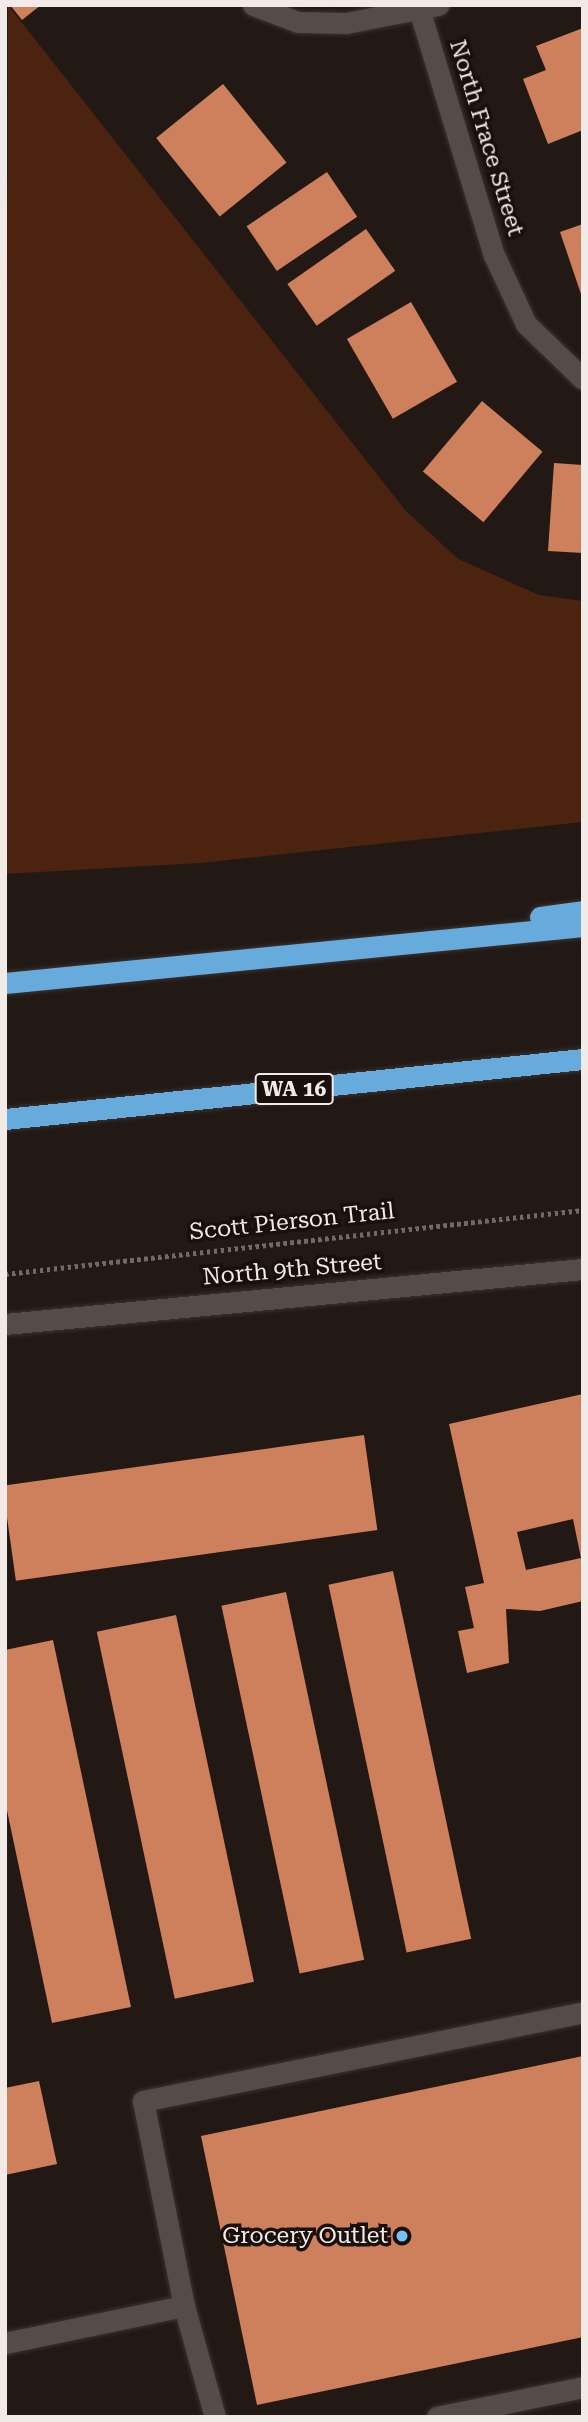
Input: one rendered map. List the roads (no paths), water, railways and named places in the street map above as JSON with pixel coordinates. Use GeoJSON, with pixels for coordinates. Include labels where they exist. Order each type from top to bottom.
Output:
{"type":"FeatureCollection","features":[{"type":"Feature","properties":{"kind":"highway"},"geometry":{"type":"LineString","coordinates":[[205,963],[583,911]]}},
{"type":"Feature","properties":{"kind":"highway"},"geometry":{"type":"LineString","coordinates":[[5,983],[583,926]]}},
{"type":"Feature","properties":{"kind":"highway","name":"WA 16"},"geometry":{"type":"LineString","coordinates":[[5,1119],[583,1059]]}},
{"type":"Feature","properties":{"kind":"street","name":"North Frace Street"},"geometry":{"type":"LineString","coordinates":[[253,5],[298,22],[385,20],[429,8],[494,256],[526,324],[583,379]]}},
{"type":"Feature","properties":{"kind":"street","name":"North 9th Street"},"geometry":{"type":"LineString","coordinates":[[5,1324],[583,1269]]}},
{"type":"Feature","properties":{"kind":"street"},"geometry":{"type":"LineString","coordinates":[[215,2417],[184,2306],[143,2101],[583,2012]]}},
{"type":"Feature","properties":{"kind":"street"},"geometry":{"type":"LineString","coordinates":[[5,2343],[184,2306]]}},
{"type":"Feature","properties":{"kind":"street"},"geometry":{"type":"LineString","coordinates":[[437,2417],[583,2388]]}},
{"type":"Feature","properties":{"kind":"place","name":"Grocery Outlet"},"geometry":{"type":"Point","coordinates":[402,2236]}}]}
